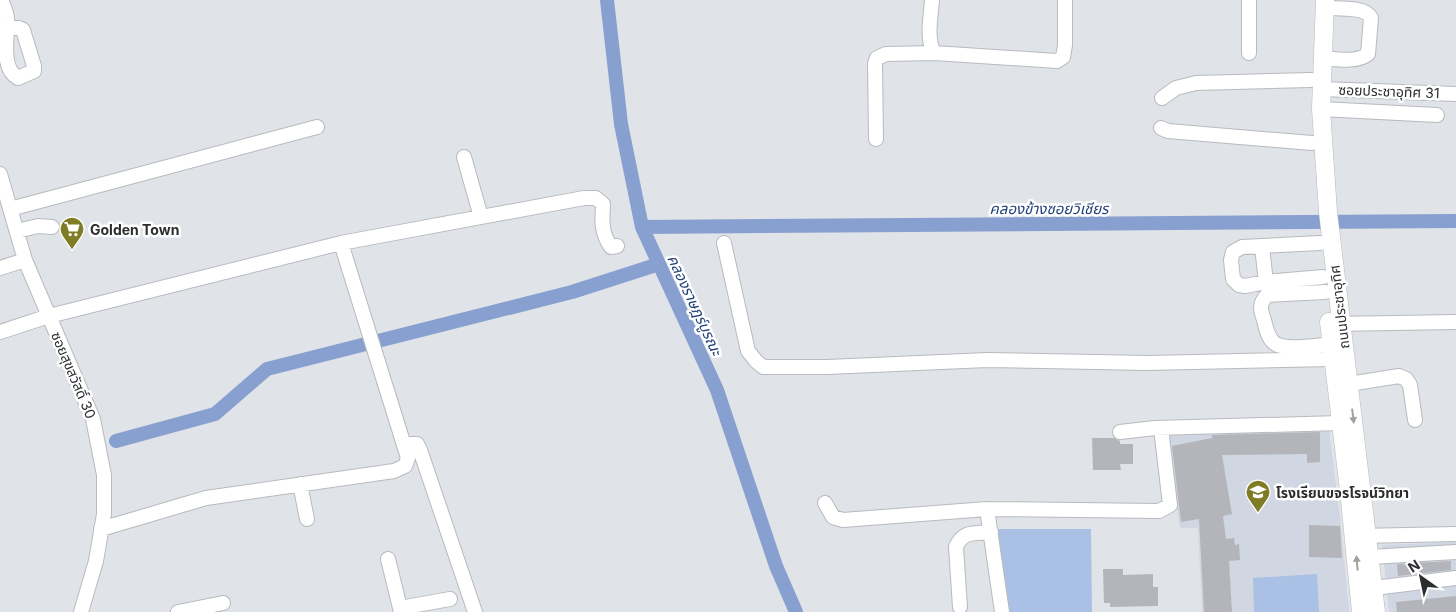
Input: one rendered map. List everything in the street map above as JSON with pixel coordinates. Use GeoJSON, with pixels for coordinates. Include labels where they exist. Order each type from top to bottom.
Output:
{"type":"FeatureCollection","features":[{"type":"Feature","properties":{"kind":"main road","name":"ถนนประชาอุทิศ"},"geometry":{"type":"LineString","coordinates":[[1321,3],[1322,58],[1316,84],[1322,109],[1324,284],[1349,384],[1361,536],[1361,612]]}},
{"type":"Feature","properties":{"kind":"main road","name":"ถนนประชาอุทิศ"},"geometry":{"type":"LineString","coordinates":[[1321,3],[1312,144],[1335,324],[1332,351],[1341,423],[1361,536],[1370,557],[1376,612]]}},
{"type":"Feature","properties":{"kind":"street"},"geometry":{"type":"LineString","coordinates":[[1,0],[7,13],[7,28]]}},
{"type":"Feature","properties":{"kind":"street"},"geometry":{"type":"LineString","coordinates":[[932,0],[930,46],[934,53]]}},
{"type":"Feature","properties":{"kind":"street"},"geometry":{"type":"LineString","coordinates":[[876,139],[876,58],[886,54],[934,53],[1058,61],[1063,57],[1065,45],[1065,0]]}},
{"type":"Feature","properties":{"kind":"street"},"geometry":{"type":"LineString","coordinates":[[1248,53],[1249,0]]}},
{"type":"Feature","properties":{"kind":"street"},"geometry":{"type":"LineString","coordinates":[[1321,3],[1362,11],[1370,15],[1371,18],[1368,54],[1356,59],[1322,58]]}},
{"type":"Feature","properties":{"kind":"street","name":"ซอยประชาอุทิศ 31"},"geometry":{"type":"LineString","coordinates":[[1162,98],[1176,88],[1196,83],[1316,84],[1456,94]]}},
{"type":"Feature","properties":{"kind":"street"},"geometry":{"type":"LineString","coordinates":[[1322,109],[1437,115]]}},
{"type":"Feature","properties":{"kind":"street"},"geometry":{"type":"LineString","coordinates":[[10,209],[317,127]]}},
{"type":"Feature","properties":{"kind":"street"},"geometry":{"type":"LineString","coordinates":[[1161,128],[1168,131],[1312,144]]}},
{"type":"Feature","properties":{"kind":"street"},"geometry":{"type":"LineString","coordinates":[[464,157],[480,217]]}},
{"type":"Feature","properties":{"kind":"street","name":"ซอยสุขสวัสดิ์ 30"},"geometry":{"type":"LineString","coordinates":[[0,174],[3,193],[10,209],[25,260],[93,419],[104,475],[104,514],[96,561],[81,612]]}},
{"type":"Feature","properties":{"kind":"street"},"geometry":{"type":"LineString","coordinates":[[0,332],[49,316],[341,243],[584,198],[596,198],[603,204],[602,227],[605,238],[611,247],[618,246]]}},
{"type":"Feature","properties":{"kind":"street"},"geometry":{"type":"LineString","coordinates":[[1323,225],[1262,247],[1242,247],[1233,252],[1231,260],[1233,279],[1239,285],[1245,286],[1266,282],[1324,284]]}},
{"type":"Feature","properties":{"kind":"street"},"geometry":{"type":"LineString","coordinates":[[17,231],[38,226],[52,227]]}},
{"type":"Feature","properties":{"kind":"street"},"geometry":{"type":"LineString","coordinates":[[101,529],[206,498],[394,471],[405,466],[408,458],[404,444],[341,243]]}},
{"type":"Feature","properties":{"kind":"street"},"geometry":{"type":"LineString","coordinates":[[724,243],[748,351],[763,367],[828,367],[987,360],[1148,363],[1332,351]]}},
{"type":"Feature","properties":{"kind":"street"},"geometry":{"type":"LineString","coordinates":[[1262,247],[1266,282]]}},
{"type":"Feature","properties":{"kind":"street"},"geometry":{"type":"LineString","coordinates":[[0,268],[25,260]]}},
{"type":"Feature","properties":{"kind":"street"},"geometry":{"type":"LineString","coordinates":[[1324,284],[1267,295],[1262,301],[1260,308],[1269,337],[1276,344],[1286,347],[1332,351]]}},
{"type":"Feature","properties":{"kind":"street"},"geometry":{"type":"LineString","coordinates":[[1335,324],[1456,322]]}},
{"type":"Feature","properties":{"kind":"street"},"geometry":{"type":"LineString","coordinates":[[1349,384],[1399,376],[1406,379],[1410,385],[1414,420]]}},
{"type":"Feature","properties":{"kind":"street"},"geometry":{"type":"LineString","coordinates":[[1120,432],[1161,428],[1341,423]]}},
{"type":"Feature","properties":{"kind":"street"},"geometry":{"type":"LineString","coordinates":[[826,502],[833,518],[843,520],[987,509],[1159,510],[1170,505],[1161,428]]}},
{"type":"Feature","properties":{"kind":"street"},"geometry":{"type":"LineString","coordinates":[[404,444],[417,444],[420,450],[475,612]]}},
{"type":"Feature","properties":{"kind":"street"},"geometry":{"type":"LineString","coordinates":[[300,484],[308,519]]}},
{"type":"Feature","properties":{"kind":"street"},"geometry":{"type":"LineString","coordinates":[[987,509],[1002,612]]}},
{"type":"Feature","properties":{"kind":"street"},"geometry":{"type":"LineString","coordinates":[[960,607],[956,547],[959,539],[964,534],[991,532]]}},
{"type":"Feature","properties":{"kind":"street"},"geometry":{"type":"LineString","coordinates":[[1361,536],[1456,534]]}},
{"type":"Feature","properties":{"kind":"street"},"geometry":{"type":"LineString","coordinates":[[1370,557],[1456,552]]}},
{"type":"Feature","properties":{"kind":"street"},"geometry":{"type":"LineString","coordinates":[[388,558],[401,610],[450,599]]}},
{"type":"Feature","properties":{"kind":"street"},"geometry":{"type":"LineString","coordinates":[[1374,588],[1456,578]]}},
{"type":"Feature","properties":{"kind":"street"},"geometry":{"type":"LineString","coordinates":[[178,612],[223,603]]}},
{"type":"Feature","properties":{"kind":"shaded area","name":"โรงเรียนขจรโรจน์วิทยา"},"geometry":{"type":"Polygon","coordinates":[[[1329,429],[1349,612],[1202,612],[1198,528],[1180,528],[1166,433],[1329,429]]]}},
{"type":"Feature","properties":{"kind":"shaded area"},"geometry":{"type":"Polygon","coordinates":[[[996,529],[1091,529],[1092,612],[1008,612],[996,529]]]}},
{"type":"Feature","properties":{"kind":"shaded area"},"geometry":{"type":"Polygon","coordinates":[[[1456,542],[1456,612],[1389,612],[1382,545],[1456,542]]]}},
{"type":"Feature","properties":{"kind":"shaded area"},"geometry":{"type":"Polygon","coordinates":[[[1317,574],[1319,612],[1254,612],[1253,578],[1317,574]]]}},
{"type":"Feature","properties":{"kind":"building"},"geometry":{"type":"Polygon","coordinates":[[[1320,432],[1320,462],[1307,463],[1307,454],[1222,455],[1232,514],[1223,516],[1226,539],[1234,538],[1235,545],[1239,544],[1240,560],[1229,561],[1232,612],[1204,612],[1199,519],[1181,522],[1172,446],[1212,438],[1212,435],[1320,432]]]}},
{"type":"Feature","properties":{"kind":"building"},"geometry":{"type":"Polygon","coordinates":[[[1092,438],[1114,438],[1120,441],[1120,444],[1133,444],[1133,464],[1120,464],[1121,470],[1093,470],[1092,438]]]}},
{"type":"Feature","properties":{"kind":"building"},"geometry":{"type":"Polygon","coordinates":[[[1309,525],[1340,526],[1342,558],[1309,557],[1309,525]]]}},
{"type":"Feature","properties":{"kind":"building"},"geometry":{"type":"Polygon","coordinates":[[[1451,561],[1451,570],[1398,576],[1397,564],[1451,561]]]}},
{"type":"Feature","properties":{"kind":"building"},"geometry":{"type":"Polygon","coordinates":[[[1103,569],[1123,569],[1123,575],[1153,574],[1153,587],[1158,587],[1158,606],[1110,607],[1110,603],[1104,603],[1103,569]]]}},
{"type":"Feature","properties":{"kind":"building"},"geometry":{"type":"Polygon","coordinates":[[[1456,596],[1456,612],[1397,612],[1396,602],[1456,596]]]}},
{"type":"Feature","properties":{"kind":"waterway","name":"คลองราษฎร์บูรณะ"},"geometry":{"type":"LineString","coordinates":[[607,0],[621,124],[642,227],[717,390],[776,566],[796,612]]}},
{"type":"Feature","properties":{"kind":"waterway","name":"คลองข้างซอยวิเชียร"},"geometry":{"type":"LineString","coordinates":[[642,227],[1456,221]]}},
{"type":"Feature","properties":{"kind":"waterway"},"geometry":{"type":"LineString","coordinates":[[116,441],[215,414],[267,369],[572,292],[659,264]]}},
{"type":"Feature","properties":{"kind":"place","name":"Golden Town"},"geometry":{"type":"Point","coordinates":[72,250]}},
{"type":"Feature","properties":{"kind":"place","name":"โรงเรียนขจรโรจน์วิทยา"},"geometry":{"type":"Point","coordinates":[1258,513]}}]}
